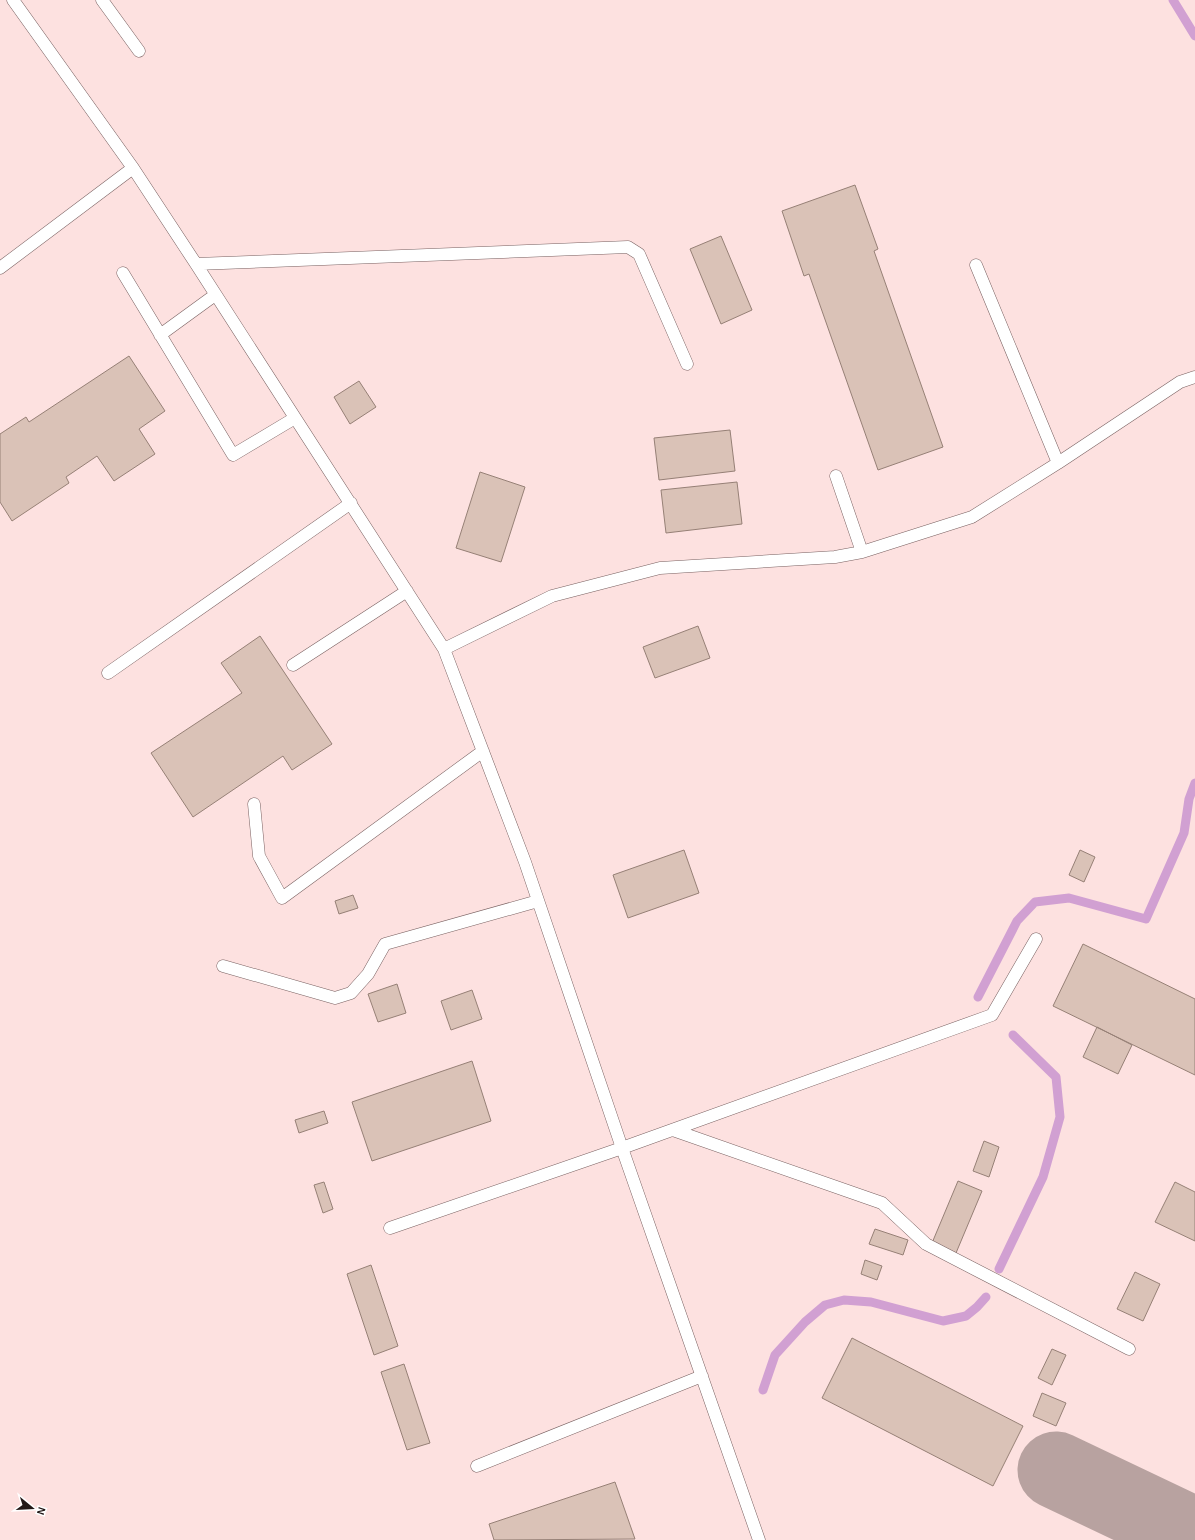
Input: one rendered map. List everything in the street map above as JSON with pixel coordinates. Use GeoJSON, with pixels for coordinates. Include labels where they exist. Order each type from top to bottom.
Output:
{"type":"FeatureCollection","features":[{"type":"Feature","properties":{"kind":"lane"},"geometry":{"type":"LineString","coordinates":[[13,0],[133,168],[444,649],[538,901],[622,1148],[759,1540]]}},
{"type":"Feature","properties":{"kind":"lane"},"geometry":{"type":"LineString","coordinates":[[102,0],[139,51]]}},
{"type":"Feature","properties":{"kind":"lane"},"geometry":{"type":"LineString","coordinates":[[0,268],[133,168]]}},
{"type":"Feature","properties":{"kind":"lane"},"geometry":{"type":"LineString","coordinates":[[196,264],[628,247],[639,254],[687,364]]}},
{"type":"Feature","properties":{"kind":"lane"},"geometry":{"type":"LineString","coordinates":[[976,265],[1058,463]]}},
{"type":"Feature","properties":{"kind":"lane"},"geometry":{"type":"LineString","coordinates":[[123,273],[233,455],[295,418]]}},
{"type":"Feature","properties":{"kind":"lane"},"geometry":{"type":"LineString","coordinates":[[160,335],[215,294]]}},
{"type":"Feature","properties":{"kind":"lane"},"geometry":{"type":"LineString","coordinates":[[444,649],[552,596],[660,568],[835,557],[862,552],[972,517],[1058,463],[1180,382],[1195,377]]}},
{"type":"Feature","properties":{"kind":"lane"},"geometry":{"type":"LineString","coordinates":[[836,476],[862,552]]}},
{"type":"Feature","properties":{"kind":"lane"},"geometry":{"type":"LineString","coordinates":[[108,673],[351,503]]}},
{"type":"Feature","properties":{"kind":"lane"},"geometry":{"type":"LineString","coordinates":[[293,665],[407,591]]}},
{"type":"Feature","properties":{"kind":"lane"},"geometry":{"type":"LineString","coordinates":[[254,804],[259,856],[282,898],[483,751]]}},
{"type":"Feature","properties":{"kind":"lane"},"geometry":{"type":"LineString","coordinates":[[223,966],[335,998],[351,993],[368,974],[385,944],[538,901]]}},
{"type":"Feature","properties":{"kind":"lane"},"geometry":{"type":"LineString","coordinates":[[390,1228],[673,1130],[992,1015],[1036,939]]}},
{"type":"Feature","properties":{"kind":"lane"},"geometry":{"type":"LineString","coordinates":[[673,1130],[882,1203],[926,1244],[1129,1349]]}},
{"type":"Feature","properties":{"kind":"lane"},"geometry":{"type":"LineString","coordinates":[[477,1466],[702,1376]]}},
{"type":"Feature","properties":{"kind":"building"},"geometry":{"type":"Polygon","coordinates":[[[855,185],[878,249],[874,251],[943,447],[878,470],[809,274],[804,276],[782,211],[855,185]]]}},
{"type":"Feature","properties":{"kind":"building"},"geometry":{"type":"Polygon","coordinates":[[[721,236],[752,310],[721,324],[690,249],[721,236]]]}},
{"type":"Feature","properties":{"kind":"building"},"geometry":{"type":"Polygon","coordinates":[[[129,356],[165,411],[139,429],[155,454],[114,481],[97,456],[66,477],[69,483],[12,521],[0,502],[0,434],[26,417],[29,422],[129,356]]]}},
{"type":"Feature","properties":{"kind":"building"},"geometry":{"type":"Polygon","coordinates":[[[359,381],[376,407],[350,424],[334,397],[359,381]]]}},
{"type":"Feature","properties":{"kind":"building"},"geometry":{"type":"Polygon","coordinates":[[[730,430],[735,471],[659,480],[654,438],[730,430]]]}},
{"type":"Feature","properties":{"kind":"building"},"geometry":{"type":"Polygon","coordinates":[[[480,472],[525,487],[501,562],[456,548],[480,472]]]}},
{"type":"Feature","properties":{"kind":"building"},"geometry":{"type":"Polygon","coordinates":[[[737,482],[742,524],[666,533],[661,490],[737,482]]]}},
{"type":"Feature","properties":{"kind":"building"},"geometry":{"type":"Polygon","coordinates":[[[698,626],[710,658],[655,678],[643,647],[698,626]]]}},
{"type":"Feature","properties":{"kind":"building"},"geometry":{"type":"Polygon","coordinates":[[[260,636],[332,744],[292,770],[283,756],[193,817],[151,753],[242,693],[221,663],[260,636]]]}},
{"type":"Feature","properties":{"kind":"building"},"geometry":{"type":"Polygon","coordinates":[[[684,850],[699,893],[628,918],[613,875],[684,850]]]}},
{"type":"Feature","properties":{"kind":"building"},"geometry":{"type":"Polygon","coordinates":[[[1080,850],[1095,857],[1084,882],[1069,875],[1080,850]]]}},
{"type":"Feature","properties":{"kind":"building"},"geometry":{"type":"Polygon","coordinates":[[[353,895],[358,908],[339,914],[335,901],[353,895]]]}},
{"type":"Feature","properties":{"kind":"building"},"geometry":{"type":"Polygon","coordinates":[[[1083,944],[1195,999],[1195,1075],[1053,1006],[1083,944]]]}},
{"type":"Feature","properties":{"kind":"building"},"geometry":{"type":"Polygon","coordinates":[[[397,984],[406,1013],[378,1022],[368,994],[397,984]]]}},
{"type":"Feature","properties":{"kind":"building"},"geometry":{"type":"Polygon","coordinates":[[[472,990],[482,1019],[451,1030],[441,1001],[472,990]]]}},
{"type":"Feature","properties":{"kind":"building"},"geometry":{"type":"Polygon","coordinates":[[[1097,1027],[1132,1045],[1118,1074],[1083,1057],[1097,1027]]]}},
{"type":"Feature","properties":{"kind":"building"},"geometry":{"type":"Polygon","coordinates":[[[472,1061],[491,1121],[372,1161],[352,1102],[472,1061]]]}},
{"type":"Feature","properties":{"kind":"building"},"geometry":{"type":"Polygon","coordinates":[[[324,1111],[328,1123],[299,1133],[295,1120],[324,1111]]]}},
{"type":"Feature","properties":{"kind":"building"},"geometry":{"type":"Polygon","coordinates":[[[984,1141],[999,1147],[989,1177],[973,1171],[984,1141]]]}},
{"type":"Feature","properties":{"kind":"building"},"geometry":{"type":"Polygon","coordinates":[[[958,1181],[982,1191],[956,1253],[932,1243],[958,1181]]]}},
{"type":"Feature","properties":{"kind":"building"},"geometry":{"type":"Polygon","coordinates":[[[324,1182],[333,1209],[323,1213],[314,1185],[324,1182]]]}},
{"type":"Feature","properties":{"kind":"building"},"geometry":{"type":"Polygon","coordinates":[[[1175,1182],[1195,1192],[1195,1241],[1155,1222],[1175,1182]]]}},
{"type":"Feature","properties":{"kind":"building"},"geometry":{"type":"Polygon","coordinates":[[[875,1229],[908,1240],[903,1255],[869,1244],[875,1229]]]}},
{"type":"Feature","properties":{"kind":"building"},"geometry":{"type":"Polygon","coordinates":[[[865,1260],[882,1266],[877,1280],[861,1274],[865,1260]]]}},
{"type":"Feature","properties":{"kind":"building"},"geometry":{"type":"Polygon","coordinates":[[[371,1265],[398,1346],[374,1355],[347,1274],[371,1265]]]}},
{"type":"Feature","properties":{"kind":"building"},"geometry":{"type":"Polygon","coordinates":[[[1135,1272],[1160,1284],[1143,1321],[1117,1309],[1135,1272]]]}},
{"type":"Feature","properties":{"kind":"building"},"geometry":{"type":"Polygon","coordinates":[[[852,1338],[1023,1426],[993,1486],[822,1398],[852,1338]]]}},
{"type":"Feature","properties":{"kind":"building"},"geometry":{"type":"Polygon","coordinates":[[[1052,1349],[1066,1355],[1052,1385],[1038,1378],[1052,1349]]]}},
{"type":"Feature","properties":{"kind":"building"},"geometry":{"type":"Polygon","coordinates":[[[404,1364],[430,1443],[407,1450],[381,1372],[404,1364]]]}},
{"type":"Feature","properties":{"kind":"building"},"geometry":{"type":"Polygon","coordinates":[[[1042,1393],[1066,1403],[1056,1426],[1033,1416],[1042,1393]]]}},
{"type":"Feature","properties":{"kind":"building"},"geometry":{"type":"Polygon","coordinates":[[[615,1482],[635,1539],[494,1540],[489,1524],[615,1482]]]}},
{"type":"Feature","properties":{"kind":"waterway"},"geometry":{"type":"LineString","coordinates":[[1173,0],[1195,36]]}},
{"type":"Feature","properties":{"kind":"waterway"},"geometry":{"type":"LineString","coordinates":[[978,997],[1017,921],[1035,902],[1069,898],[1146,919],[1184,833],[1189,799],[1195,783]]}},
{"type":"Feature","properties":{"kind":"waterway"},"geometry":{"type":"LineString","coordinates":[[999,1269],[1043,1177],[1060,1117],[1056,1077],[1013,1035]]}},
{"type":"Feature","properties":{"kind":"waterway"},"geometry":{"type":"LineString","coordinates":[[763,1390],[775,1355],[805,1322],[825,1305],[844,1300],[871,1302],[943,1321],[966,1316],[986,1297]]}},
{"type":"Feature","properties":{"kind":"taxiway"},"geometry":{"type":"LineString","coordinates":[[1056,1470],[1195,1536]]}}]}
